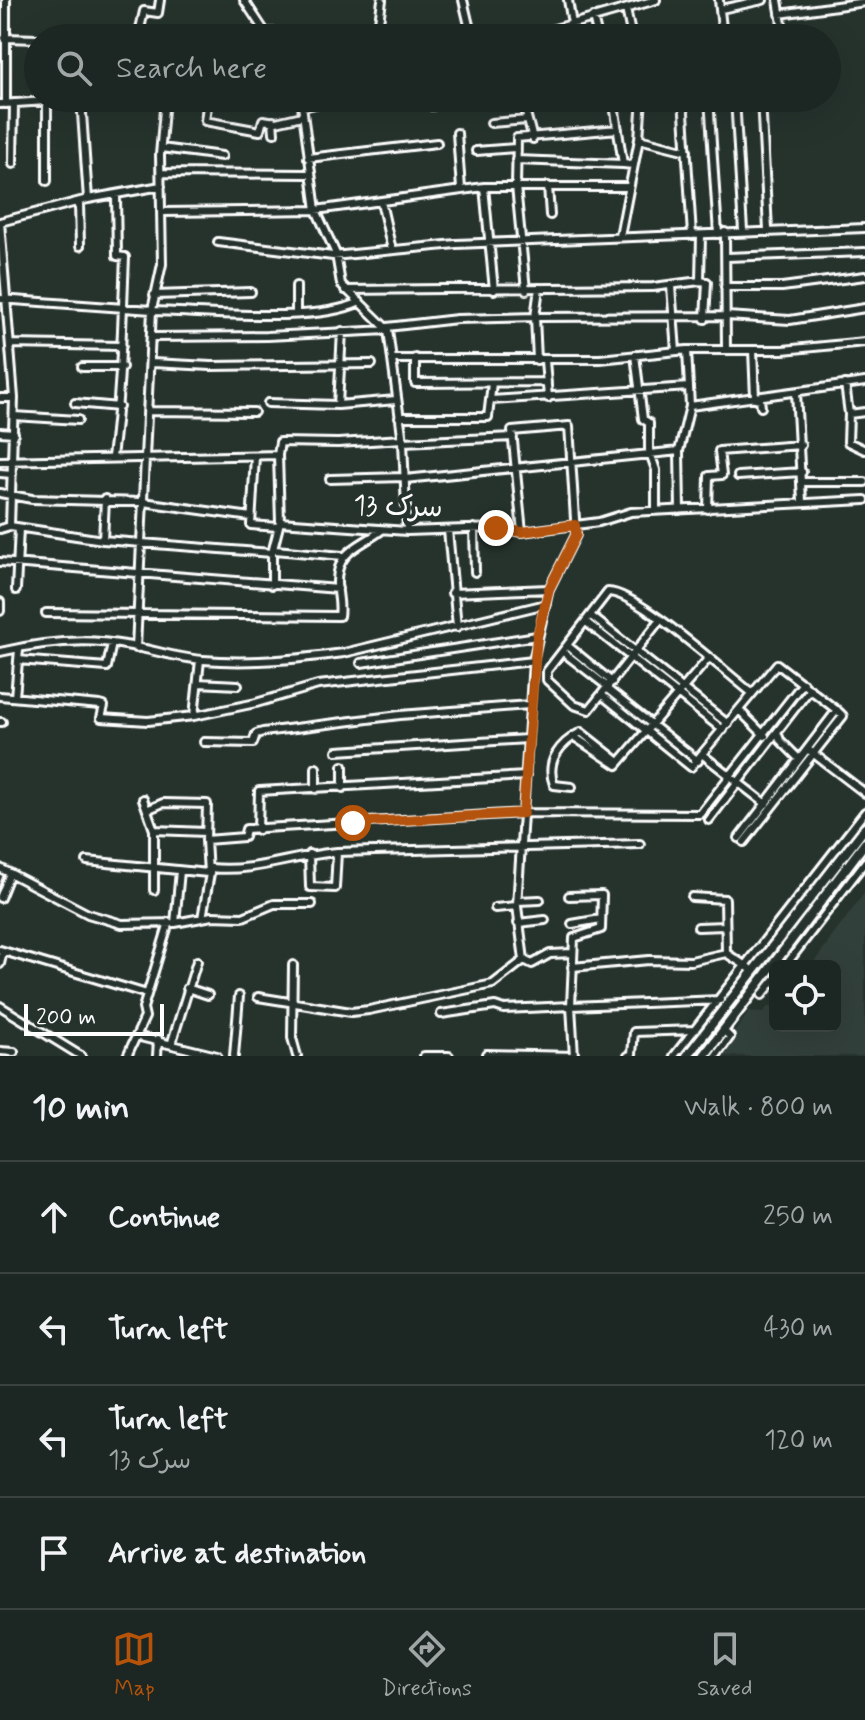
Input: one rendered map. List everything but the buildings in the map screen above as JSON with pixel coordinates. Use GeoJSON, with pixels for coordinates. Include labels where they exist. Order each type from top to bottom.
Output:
{"type":"FeatureCollection","features":[{"type":"Feature","properties":{"kind":"main road"},"geometry":{"type":"LineString","coordinates":[[687,1056],[756,971],[850,839],[865,828]]}},
{"type":"Feature","properties":{"kind":"main road"},"geometry":{"type":"LineString","coordinates":[[704,1056],[865,843]]}},
{"type":"Feature","properties":{"kind":"street"},"geometry":{"type":"LineString","coordinates":[[6,0],[2,50],[13,164]]}},
{"type":"Feature","properties":{"kind":"street"},"geometry":{"type":"LineString","coordinates":[[141,24],[144,11],[158,13],[160,0]]}},
{"type":"Feature","properties":{"kind":"street"},"geometry":{"type":"LineString","coordinates":[[244,0],[261,24]]}},
{"type":"Feature","properties":{"kind":"street"},"geometry":{"type":"LineString","coordinates":[[379,24],[382,0]]}},
{"type":"Feature","properties":{"kind":"street"},"geometry":{"type":"LineString","coordinates":[[463,0],[469,24]]}},
{"type":"Feature","properties":{"kind":"street"},"geometry":{"type":"LineString","coordinates":[[568,0],[572,24],[656,0]]}},
{"type":"Feature","properties":{"kind":"street"},"geometry":{"type":"LineString","coordinates":[[719,0],[722,24]]}},
{"type":"Feature","properties":{"kind":"street"},"geometry":{"type":"LineString","coordinates":[[721,9],[741,8],[763,0]]}},
{"type":"Feature","properties":{"kind":"street"},"geometry":{"type":"LineString","coordinates":[[778,0],[782,24]]}},
{"type":"Feature","properties":{"kind":"street"},"geometry":{"type":"LineString","coordinates":[[780,14],[865,2]]}},
{"type":"Feature","properties":{"kind":"street"},"geometry":{"type":"LineString","coordinates":[[626,9],[629,24]]}},
{"type":"Feature","properties":{"kind":"street"},"geometry":{"type":"LineString","coordinates":[[593,17],[595,24]]}},
{"type":"Feature","properties":{"kind":"street"},"geometry":{"type":"LineString","coordinates":[[5,38],[24,39]]}},
{"type":"Feature","properties":{"kind":"street"},"geometry":{"type":"LineString","coordinates":[[47,112],[47,181]]}},
{"type":"Feature","properties":{"kind":"street"},"geometry":{"type":"LineString","coordinates":[[82,112],[88,199]]}},
{"type":"Feature","properties":{"kind":"street"},"geometry":{"type":"LineString","coordinates":[[136,648],[139,615],[137,573],[147,456],[154,295],[162,264],[161,148],[164,112]]}},
{"type":"Feature","properties":{"kind":"street"},"geometry":{"type":"LineString","coordinates":[[206,112],[205,121],[260,131],[263,120],[302,116]]}},
{"type":"Feature","properties":{"kind":"street"},"geometry":{"type":"LineString","coordinates":[[302,112],[316,210],[336,254],[345,290],[387,328],[403,440],[407,531]]}},
{"type":"Feature","properties":{"kind":"street"},"geometry":{"type":"LineString","coordinates":[[526,112],[533,139]]}},
{"type":"Feature","properties":{"kind":"street"},"geometry":{"type":"LineString","coordinates":[[615,112],[623,164]]}},
{"type":"Feature","properties":{"kind":"street"},"geometry":{"type":"LineString","coordinates":[[620,236],[639,139],[641,112]]}},
{"type":"Feature","properties":{"kind":"street"},"geometry":{"type":"LineString","coordinates":[[684,112],[692,235]]}},
{"type":"Feature","properties":{"kind":"street"},"geometry":{"type":"LineString","coordinates":[[710,112],[727,257],[726,349]]}},
{"type":"Feature","properties":{"kind":"street"},"geometry":{"type":"LineString","coordinates":[[736,112],[743,231]]}},
{"type":"Feature","properties":{"kind":"street"},"geometry":{"type":"LineString","coordinates":[[762,112],[768,230]]}},
{"type":"Feature","properties":{"kind":"street"},"geometry":{"type":"LineString","coordinates":[[491,123],[527,120]]}},
{"type":"Feature","properties":{"kind":"street"},"geometry":{"type":"LineString","coordinates":[[273,121],[274,133]]}},
{"type":"Feature","properties":{"kind":"street"},"geometry":{"type":"LineString","coordinates":[[526,290],[516,186],[517,138],[533,139],[618,129]]}},
{"type":"Feature","properties":{"kind":"street"},"geometry":{"type":"LineString","coordinates":[[457,133],[461,189]]}},
{"type":"Feature","properties":{"kind":"street"},"geometry":{"type":"LineString","coordinates":[[639,139],[687,151]]}},
{"type":"Feature","properties":{"kind":"street"},"geometry":{"type":"LineString","coordinates":[[308,158],[437,143]]}},
{"type":"Feature","properties":{"kind":"street"},"geometry":{"type":"LineString","coordinates":[[161,148],[222,156]]}},
{"type":"Feature","properties":{"kind":"street"},"geometry":{"type":"LineString","coordinates":[[476,151],[515,148]]}},
{"type":"Feature","properties":{"kind":"street"},"geometry":{"type":"LineString","coordinates":[[516,160],[633,165]]}},
{"type":"Feature","properties":{"kind":"street"},"geometry":{"type":"LineString","coordinates":[[161,173],[309,174]]}},
{"type":"Feature","properties":{"kind":"street"},"geometry":{"type":"LineString","coordinates":[[10,526],[14,398],[3,299],[0,222],[88,199],[161,186]]}},
{"type":"Feature","properties":{"kind":"street"},"geometry":{"type":"LineString","coordinates":[[548,186],[550,215]]}},
{"type":"Feature","properties":{"kind":"street"},"geometry":{"type":"LineString","coordinates":[[484,187],[494,290]]}},
{"type":"Feature","properties":{"kind":"street"},"geometry":{"type":"LineString","coordinates":[[162,212],[316,210],[484,187],[628,187]]}},
{"type":"Feature","properties":{"kind":"street"},"geometry":{"type":"LineString","coordinates":[[112,457],[122,367],[121,307],[125,257],[117,256],[116,196]]}},
{"type":"Feature","properties":{"kind":"street"},"geometry":{"type":"LineString","coordinates":[[79,202],[80,246]]}},
{"type":"Feature","properties":{"kind":"street"},"geometry":{"type":"LineString","coordinates":[[381,202],[392,250]]}},
{"type":"Feature","properties":{"kind":"street"},"geometry":{"type":"LineString","coordinates":[[218,242],[336,254],[620,236],[865,228]]}},
{"type":"Feature","properties":{"kind":"street"},"geometry":{"type":"LineString","coordinates":[[700,281],[701,235]]}},
{"type":"Feature","properties":{"kind":"street"},"geometry":{"type":"LineString","coordinates":[[727,257],[865,252]]}},
{"type":"Feature","properties":{"kind":"street"},"geometry":{"type":"LineString","coordinates":[[725,287],[782,287],[865,276]]}},
{"type":"Feature","properties":{"kind":"street"},"geometry":{"type":"LineString","coordinates":[[345,290],[526,290],[671,286],[700,281],[707,282],[705,319]]}},
{"type":"Feature","properties":{"kind":"street"},"geometry":{"type":"LineString","coordinates":[[296,286],[296,312]]}},
{"type":"Feature","properties":{"kind":"street"},"geometry":{"type":"LineString","coordinates":[[671,286],[676,351]]}},
{"type":"Feature","properties":{"kind":"street"},"geometry":{"type":"LineString","coordinates":[[537,360],[535,317],[539,288]]}},
{"type":"Feature","properties":{"kind":"street"},"geometry":{"type":"LineString","coordinates":[[154,295],[251,292]]}},
{"type":"Feature","properties":{"kind":"street"},"geometry":{"type":"LineString","coordinates":[[3,299],[153,310],[296,312],[334,309],[360,302]]}},
{"type":"Feature","properties":{"kind":"street"},"geometry":{"type":"LineString","coordinates":[[152,337],[267,336],[387,328],[457,319],[705,319],[727,316],[790,320],[865,308]]}},
{"type":"Feature","properties":{"kind":"street"},"geometry":{"type":"LineString","coordinates":[[338,405],[342,331]]}},
{"type":"Feature","properties":{"kind":"street"},"geometry":{"type":"LineString","coordinates":[[0,341],[122,346]]}},
{"type":"Feature","properties":{"kind":"street"},"geometry":{"type":"LineString","coordinates":[[392,359],[545,360],[865,342]]}},
{"type":"Feature","properties":{"kind":"street"},"geometry":{"type":"LineString","coordinates":[[680,510],[679,451],[690,406],[687,350]]}},
{"type":"Feature","properties":{"kind":"street"},"geometry":{"type":"LineString","coordinates":[[753,350],[755,398]]}},
{"type":"Feature","properties":{"kind":"street"},"geometry":{"type":"LineString","coordinates":[[0,354],[11,353]]}},
{"type":"Feature","properties":{"kind":"street"},"geometry":{"type":"LineString","coordinates":[[635,355],[656,470],[656,511]]}},
{"type":"Feature","properties":{"kind":"street"},"geometry":{"type":"LineString","coordinates":[[415,358],[415,383],[547,382]]}},
{"type":"Feature","properties":{"kind":"street"},"geometry":{"type":"LineString","coordinates":[[545,360],[548,398]]}},
{"type":"Feature","properties":{"kind":"street"},"geometry":{"type":"LineString","coordinates":[[152,363],[211,366],[372,364]]}},
{"type":"Feature","properties":{"kind":"street"},"geometry":{"type":"LineString","coordinates":[[82,367],[122,367]]}},
{"type":"Feature","properties":{"kind":"street"},"geometry":{"type":"LineString","coordinates":[[690,406],[865,382]]}},
{"type":"Feature","properties":{"kind":"street"},"geometry":{"type":"LineString","coordinates":[[399,417],[488,417],[492,383]]}},
{"type":"Feature","properties":{"kind":"street"},"geometry":{"type":"LineString","coordinates":[[845,384],[849,414],[848,442],[865,450]]}},
{"type":"Feature","properties":{"kind":"street"},"geometry":{"type":"LineString","coordinates":[[491,400],[689,387]]}},
{"type":"Feature","properties":{"kind":"street"},"geometry":{"type":"LineString","coordinates":[[796,392],[802,501]]}},
{"type":"Feature","properties":{"kind":"street"},"geometry":{"type":"LineString","coordinates":[[0,398],[14,398]]}},
{"type":"Feature","properties":{"kind":"street"},"geometry":{"type":"LineString","coordinates":[[755,398],[760,399],[761,407]]}},
{"type":"Feature","properties":{"kind":"street"},"geometry":{"type":"LineString","coordinates":[[268,403],[338,405],[396,400]]}},
{"type":"Feature","properties":{"kind":"street"},"geometry":{"type":"LineString","coordinates":[[75,403],[119,407]]}},
{"type":"Feature","properties":{"kind":"street"},"geometry":{"type":"LineString","coordinates":[[149,411],[254,412]]}},
{"type":"Feature","properties":{"kind":"street"},"geometry":{"type":"LineString","coordinates":[[849,414],[865,412]]}},
{"type":"Feature","properties":{"kind":"street"},"geometry":{"type":"LineString","coordinates":[[14,416],[78,420]]}},
{"type":"Feature","properties":{"kind":"street"},"geometry":{"type":"LineString","coordinates":[[522,532],[512,431],[569,426],[575,525],[570,549],[549,589],[537,636],[529,705],[517,904],[524,960]]}},
{"type":"Feature","properties":{"kind":"street"},"geometry":{"type":"LineString","coordinates":[[0,432],[14,433]]}},
{"type":"Feature","properties":{"kind":"street"},"geometry":{"type":"LineString","coordinates":[[272,585],[279,524],[280,442],[513,437]]}},
{"type":"Feature","properties":{"kind":"street"},"geometry":{"type":"LineString","coordinates":[[708,509],[709,476],[722,475],[719,451],[801,445]]}},
{"type":"Feature","properties":{"kind":"street"},"geometry":{"type":"LineString","coordinates":[[330,479],[405,478],[652,455],[659,450],[679,451]]}},
{"type":"Feature","properties":{"kind":"street"},"geometry":{"type":"LineString","coordinates":[[0,461],[278,455]]}},
{"type":"Feature","properties":{"kind":"street"},"geometry":{"type":"LineString","coordinates":[[0,493],[32,499],[143,502],[251,517],[255,456]]}},
{"type":"Feature","properties":{"kind":"street"},"geometry":{"type":"LineString","coordinates":[[738,476],[802,472]]}},
{"type":"Feature","properties":{"kind":"street"},"geometry":{"type":"LineString","coordinates":[[0,473],[12,474]]}},
{"type":"Feature","properties":{"kind":"street"},"geometry":{"type":"LineString","coordinates":[[803,482],[865,482]]}},
{"type":"Feature","properties":{"kind":"street"},"geometry":{"type":"LineString","coordinates":[[103,540],[105,499]]}},
{"type":"Feature","properties":{"kind":"street","name":"سرک 13"},"geometry":{"type":"LineString","coordinates":[[251,517],[251,525],[407,531],[474,528],[522,532],[615,519],[631,512],[865,500]]}},
{"type":"Feature","properties":{"kind":"street"},"geometry":{"type":"LineString","coordinates":[[0,529],[10,526],[140,544],[343,556]]}},
{"type":"Feature","properties":{"kind":"street"},"geometry":{"type":"LineString","coordinates":[[16,590],[19,528]]}},
{"type":"Feature","properties":{"kind":"street"},"geometry":{"type":"LineString","coordinates":[[474,528],[475,572]]}},
{"type":"Feature","properties":{"kind":"street"},"geometry":{"type":"LineString","coordinates":[[46,613],[339,616],[338,589],[343,556],[358,543],[369,540],[382,530]]}},
{"type":"Feature","properties":{"kind":"street"},"geometry":{"type":"LineString","coordinates":[[448,530],[457,627]]}},
{"type":"Feature","properties":{"kind":"street"},"geometry":{"type":"LineString","coordinates":[[0,562],[338,589]]}},
{"type":"Feature","properties":{"kind":"street"},"geometry":{"type":"LineString","coordinates":[[452,593],[549,589]]}},
{"type":"Feature","properties":{"kind":"street"},"geometry":{"type":"LineString","coordinates":[[660,620],[587,711],[574,705],[551,685],[547,671],[608,592],[618,592],[660,620],[752,693]]}},
{"type":"Feature","properties":{"kind":"street"},"geometry":{"type":"LineString","coordinates":[[0,602],[0,611]]}},
{"type":"Feature","properties":{"kind":"street"},"geometry":{"type":"LineString","coordinates":[[0,652],[19,649],[23,645],[72,640],[112,643],[200,660],[244,662],[344,653],[546,604]]}},
{"type":"Feature","properties":{"kind":"street"},"geometry":{"type":"LineString","coordinates":[[588,619],[725,727]]}},
{"type":"Feature","properties":{"kind":"street"},"geometry":{"type":"LineString","coordinates":[[361,663],[537,636]]}},
{"type":"Feature","properties":{"kind":"street"},"geometry":{"type":"LineString","coordinates":[[18,660],[107,667],[112,643]]}},
{"type":"Feature","properties":{"kind":"street"},"geometry":{"type":"LineString","coordinates":[[15,697],[19,649]]}},
{"type":"Feature","properties":{"kind":"street"},"geometry":{"type":"LineString","coordinates":[[566,649],[648,732],[691,767],[777,664],[843,716],[810,751],[742,840]]}},
{"type":"Feature","properties":{"kind":"street"},"geometry":{"type":"LineString","coordinates":[[572,787],[554,785],[551,764],[552,758],[573,736],[613,765],[619,762],[708,659]]}},
{"type":"Feature","properties":{"kind":"street"},"geometry":{"type":"LineString","coordinates":[[194,716],[200,660]]}},
{"type":"Feature","properties":{"kind":"street"},"geometry":{"type":"LineString","coordinates":[[0,696],[100,705],[104,706],[101,718],[148,721],[194,716],[256,703],[318,685],[533,661]]}},
{"type":"Feature","properties":{"kind":"street"},"geometry":{"type":"LineString","coordinates":[[198,683],[238,685]]}},
{"type":"Feature","properties":{"kind":"street"},"geometry":{"type":"LineString","coordinates":[[154,830],[244,837],[246,829],[523,813],[700,814],[803,683]]}},
{"type":"Feature","properties":{"kind":"street"},"geometry":{"type":"LineString","coordinates":[[607,689],[768,806]]}},
{"type":"Feature","properties":{"kind":"street"},"geometry":{"type":"LineString","coordinates":[[709,820],[810,689]]}},
{"type":"Feature","properties":{"kind":"street"},"geometry":{"type":"LineString","coordinates":[[204,742],[253,743],[256,734],[263,732],[400,715],[529,705]]}},
{"type":"Feature","properties":{"kind":"street"},"geometry":{"type":"LineString","coordinates":[[739,710],[776,737],[799,759]]}},
{"type":"Feature","properties":{"kind":"street"},"geometry":{"type":"LineString","coordinates":[[337,751],[527,739]]}},
{"type":"Feature","properties":{"kind":"street"},"geometry":{"type":"LineString","coordinates":[[768,806],[799,759],[810,751]]}},
{"type":"Feature","properties":{"kind":"street"},"geometry":{"type":"LineString","coordinates":[[810,751],[865,793]]}},
{"type":"Feature","properties":{"kind":"street"},"geometry":{"type":"LineString","coordinates":[[343,766],[343,788]]}},
{"type":"Feature","properties":{"kind":"street"},"geometry":{"type":"LineString","coordinates":[[316,768],[316,789]]}},
{"type":"Feature","properties":{"kind":"street"},"geometry":{"type":"LineString","coordinates":[[258,830],[259,791],[526,776]]}},
{"type":"Feature","properties":{"kind":"street"},"geometry":{"type":"LineString","coordinates":[[143,799],[154,830],[154,890]]}},
{"type":"Feature","properties":{"kind":"street"},"geometry":{"type":"LineString","coordinates":[[149,809],[163,803],[207,804],[208,873],[202,918]]}},
{"type":"Feature","properties":{"kind":"street"},"geometry":{"type":"LineString","coordinates":[[674,1056],[850,839],[865,812]]}},
{"type":"Feature","properties":{"kind":"street"},"geometry":{"type":"LineString","coordinates":[[208,873],[211,868],[249,868],[309,854],[337,852],[640,844]]}},
{"type":"Feature","properties":{"kind":"street"},"geometry":{"type":"LineString","coordinates":[[309,854],[310,887],[335,888],[337,852]]}},
{"type":"Feature","properties":{"kind":"street"},"geometry":{"type":"LineString","coordinates":[[87,861],[208,873]]}},
{"type":"Feature","properties":{"kind":"street"},"geometry":{"type":"LineString","coordinates":[[790,960],[865,862]]}},
{"type":"Feature","properties":{"kind":"street"},"geometry":{"type":"LineString","coordinates":[[0,868],[111,923],[172,923],[202,918],[243,917],[274,904],[312,904]]}},
{"type":"Feature","properties":{"kind":"street"},"geometry":{"type":"LineString","coordinates":[[127,1056],[145,1017],[143,1008],[147,994],[172,923],[180,871]]}},
{"type":"Feature","properties":{"kind":"street"},"geometry":{"type":"LineString","coordinates":[[0,898],[10,873]]}},
{"type":"Feature","properties":{"kind":"street"},"geometry":{"type":"LineString","coordinates":[[486,1054],[575,1056],[571,1006],[575,936],[601,929],[601,894],[569,896]]}},
{"type":"Feature","properties":{"kind":"street"},"geometry":{"type":"LineString","coordinates":[[692,897],[724,898],[726,953]]}},
{"type":"Feature","properties":{"kind":"street"},"geometry":{"type":"LineString","coordinates":[[495,908],[540,900]]}},
{"type":"Feature","properties":{"kind":"street"},"geometry":{"type":"LineString","coordinates":[[725,904],[734,905]]}},
{"type":"Feature","properties":{"kind":"street"},"geometry":{"type":"LineString","coordinates":[[572,924],[601,919]]}},
{"type":"Feature","properties":{"kind":"street"},"geometry":{"type":"LineString","coordinates":[[518,923],[545,920]]}},
{"type":"Feature","properties":{"kind":"street"},"geometry":{"type":"LineString","coordinates":[[698,927],[725,926]]}},
{"type":"Feature","properties":{"kind":"street"},"geometry":{"type":"LineString","coordinates":[[0,964],[2,950],[147,994]]}},
{"type":"Feature","properties":{"kind":"street"},"geometry":{"type":"LineString","coordinates":[[524,960],[532,964],[550,954],[573,953]]}},
{"type":"Feature","properties":{"kind":"street"},"geometry":{"type":"LineString","coordinates":[[572,967],[649,960],[691,961],[726,953],[756,971]]}},
{"type":"Feature","properties":{"kind":"street"},"geometry":{"type":"LineString","coordinates":[[258,997],[351,1012],[369,1010],[493,984],[524,960]]}},
{"type":"Feature","properties":{"kind":"street"},"geometry":{"type":"LineString","coordinates":[[172,1042],[197,961]]}},
{"type":"Feature","properties":{"kind":"street"},"geometry":{"type":"LineString","coordinates":[[293,965],[292,1038],[297,1056]]}},
{"type":"Feature","properties":{"kind":"street"},"geometry":{"type":"LineString","coordinates":[[762,995],[769,986]]}},
{"type":"Feature","properties":{"kind":"street"},"geometry":{"type":"LineString","coordinates":[[187,988],[208,995]]}},
{"type":"Feature","properties":{"kind":"street"},"geometry":{"type":"LineString","coordinates":[[230,1056],[239,996]]}},
{"type":"Feature","properties":{"kind":"street"},"geometry":{"type":"LineString","coordinates":[[441,1014],[495,1006],[504,1009],[720,1000]]}},
{"type":"Feature","properties":{"kind":"street"},"geometry":{"type":"LineString","coordinates":[[0,1006],[81,1056]]}},
{"type":"Feature","properties":{"kind":"street"},"geometry":{"type":"LineString","coordinates":[[621,1056],[632,1054],[634,1032],[695,1030]]}},
{"type":"Feature","properties":{"kind":"street"},"geometry":{"type":"LineString","coordinates":[[716,1056],[730,1037],[723,1030]]}},
{"type":"Feature","properties":{"kind":"street"},"geometry":{"type":"LineString","coordinates":[[136,1036],[172,1042],[217,1056]]}},
{"type":"Feature","properties":{"kind":"street"},"geometry":{"type":"LineString","coordinates":[[157,1056],[158,1039]]}},
{"type":"Feature","properties":{"kind":"street"},"geometry":{"type":"LineString","coordinates":[[0,1051],[14,1052]]}},
{"type":"Feature","properties":{"kind":"street"},"geometry":{"type":"LineString","coordinates":[[424,1056],[449,1056]]}},
{"type":"Feature","properties":{"kind":"shaded area"},"geometry":{"type":"Polygon","coordinates":[[[865,892],[865,1056],[719,1056],[749,1011],[763,1013],[767,1007],[769,1032],[841,1032],[841,960],[815,960],[865,892]]]}},
{"type":"Feature","properties":{"kind":"route"},"geometry":{"type":"LineString","coordinates":[[353,823],[523,813],[529,705],[537,636],[549,589],[576,535],[575,525],[522,532],[496,528]]}}]}
